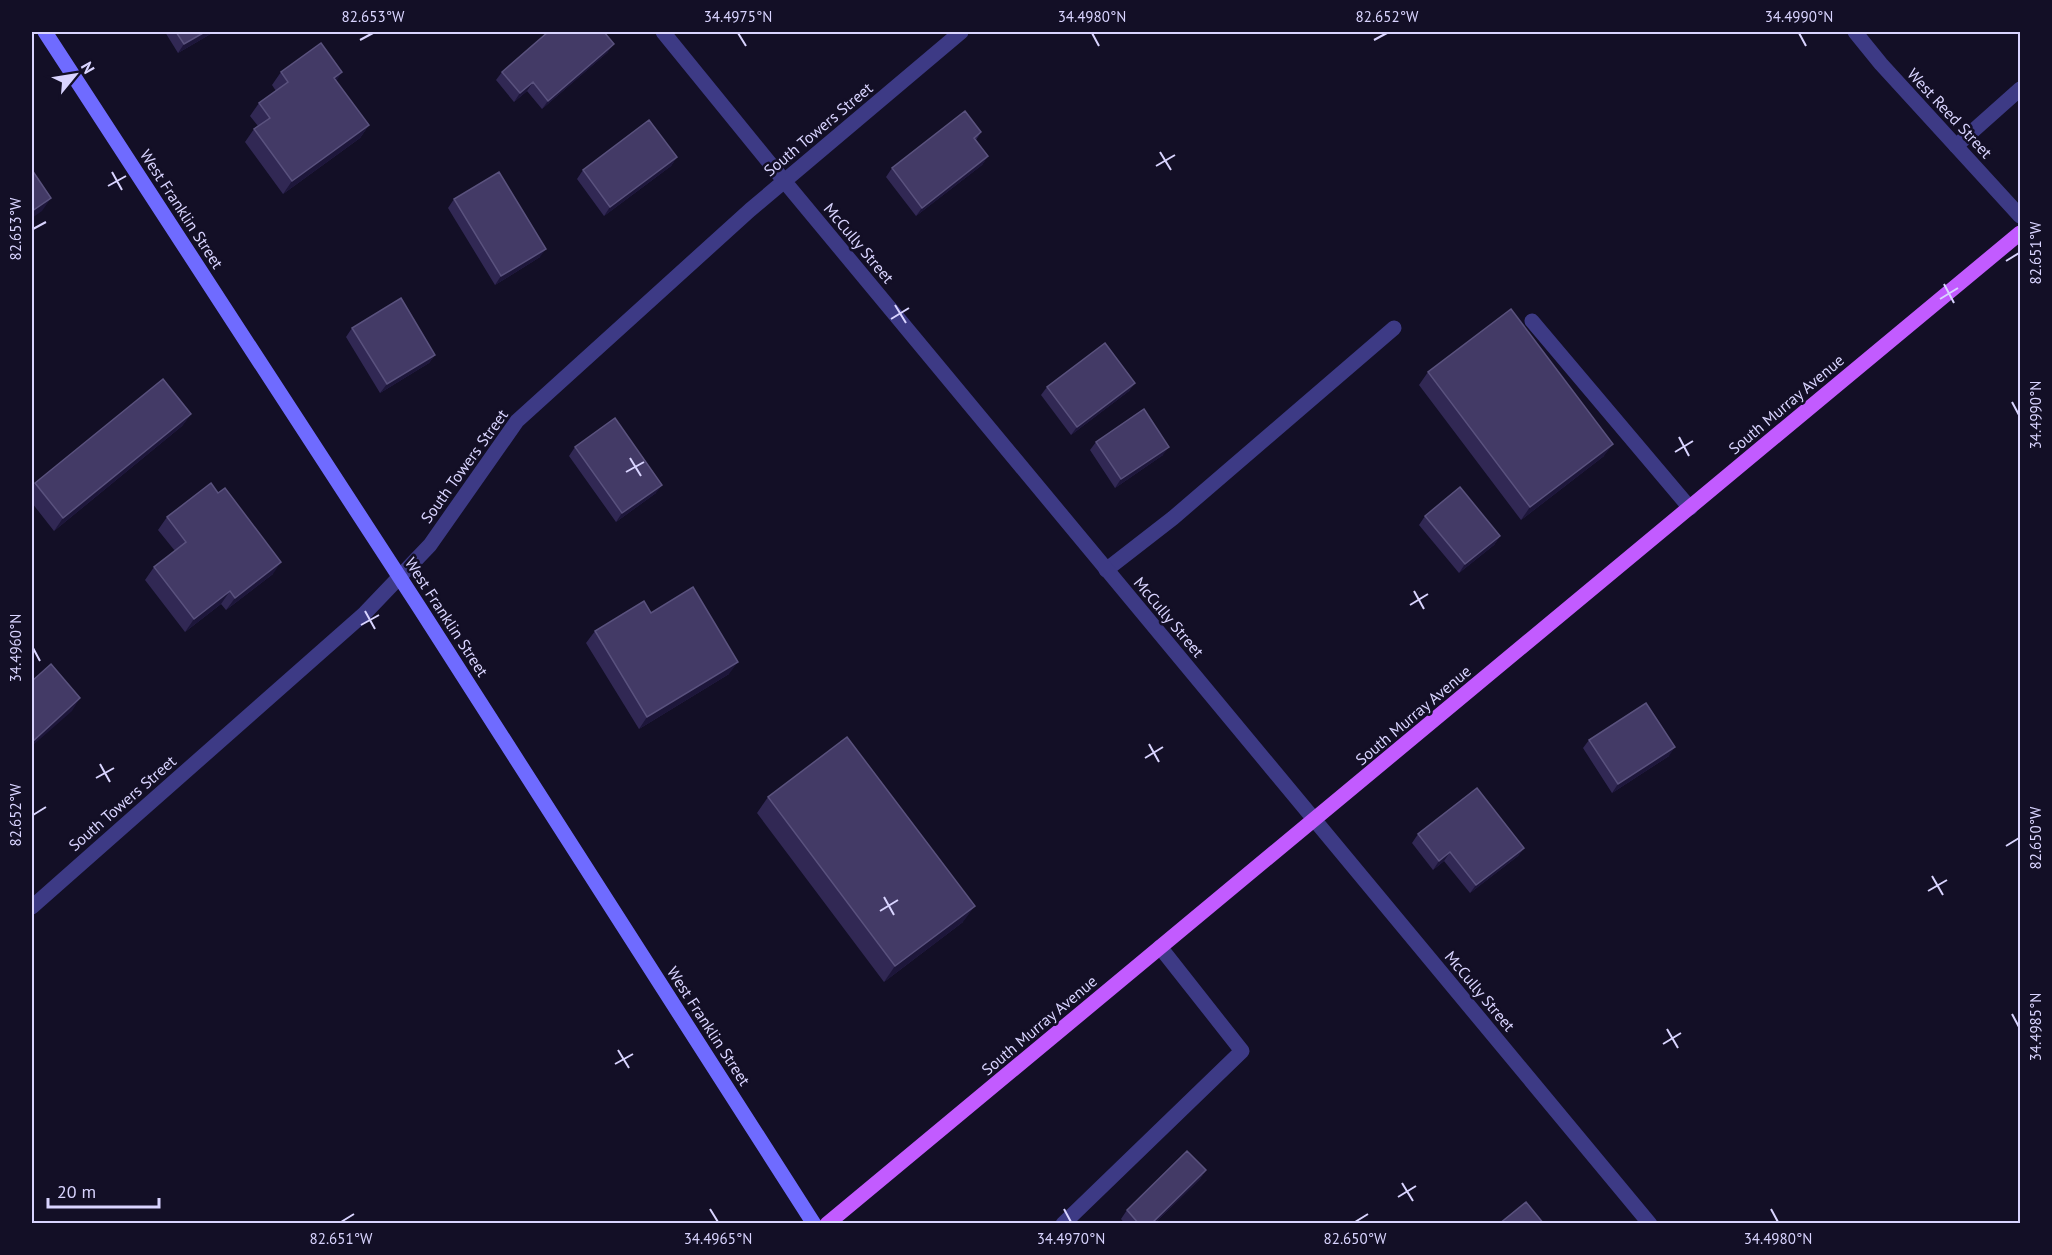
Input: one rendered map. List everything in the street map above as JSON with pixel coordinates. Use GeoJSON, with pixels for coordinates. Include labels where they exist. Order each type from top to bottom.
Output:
{"type":"FeatureCollection","features":[{"type":"Feature","properties":{"kind":"main road","name":"South Murray Avenue"},"geometry":{"type":"LineString","coordinates":[[827,1224],[2020,233]]}},
{"type":"Feature","properties":{"kind":"street","name":"West Franklin Street"},"geometry":{"type":"LineString","coordinates":[[45,32],[400,577],[814,1224]]}},
{"type":"Feature","properties":{"kind":"street","name":"McCully Street"},"geometry":{"type":"LineString","coordinates":[[663,32],[784,182],[1650,1224]]}},
{"type":"Feature","properties":{"kind":"street","name":"South Towers Street"},"geometry":{"type":"LineString","coordinates":[[32,907],[356,621],[400,577],[430,545],[517,421],[784,182],[961,32]]}},
{"type":"Feature","properties":{"kind":"street","name":"West Reed Street"},"geometry":{"type":"LineString","coordinates":[[1855,32],[1881,64],[2020,216]]}},
{"type":"Feature","properties":{"kind":"street"},"geometry":{"type":"LineString","coordinates":[[1956,146],[2020,89]]}},
{"type":"Feature","properties":{"kind":"street"},"geometry":{"type":"LineString","coordinates":[[1532,321],[1690,508]]}},
{"type":"Feature","properties":{"kind":"street"},"geometry":{"type":"LineString","coordinates":[[1106,570],[1173,518],[1394,328]]}},
{"type":"Feature","properties":{"kind":"street"},"geometry":{"type":"LineString","coordinates":[[1063,1224],[1242,1051],[1160,947]]}},
{"type":"Feature","properties":{"kind":"building"},"geometry":{"type":"Polygon","coordinates":[[[176,32],[205,32],[184,44],[176,32]]]}},
{"type":"Feature","properties":{"kind":"building"},"geometry":{"type":"Polygon","coordinates":[[[548,32],[604,32],[614,44],[548,101],[533,82],[520,93],[502,72],[548,32]]]}},
{"type":"Feature","properties":{"kind":"building"},"geometry":{"type":"Polygon","coordinates":[[[321,43],[342,72],[334,78],[369,125],[292,181],[254,129],[270,118],[259,103],[288,82],[281,72],[321,43]]]}},
{"type":"Feature","properties":{"kind":"building"},"geometry":{"type":"Polygon","coordinates":[[[965,111],[981,132],[974,138],[988,156],[922,208],[892,168],[965,111]]]}},
{"type":"Feature","properties":{"kind":"building"},"geometry":{"type":"Polygon","coordinates":[[[649,120],[677,157],[610,207],[583,170],[649,120]]]}},
{"type":"Feature","properties":{"kind":"building"},"geometry":{"type":"Polygon","coordinates":[[[32,170],[51,198],[32,211],[32,170]]]}},
{"type":"Feature","properties":{"kind":"building"},"geometry":{"type":"Polygon","coordinates":[[[499,172],[546,249],[501,276],[454,199],[499,172]]]}},
{"type":"Feature","properties":{"kind":"building"},"geometry":{"type":"Polygon","coordinates":[[[401,298],[435,355],[387,384],[352,328],[401,298]]]}},
{"type":"Feature","properties":{"kind":"building"},"geometry":{"type":"Polygon","coordinates":[[[1511,309],[1613,444],[1530,507],[1428,372],[1511,309]]]}},
{"type":"Feature","properties":{"kind":"building"},"geometry":{"type":"Polygon","coordinates":[[[1105,343],[1135,383],[1077,427],[1047,387],[1105,343]]]}},
{"type":"Feature","properties":{"kind":"building"},"geometry":{"type":"Polygon","coordinates":[[[163,379],[191,414],[63,518],[35,483],[163,379]]]}},
{"type":"Feature","properties":{"kind":"building"},"geometry":{"type":"Polygon","coordinates":[[[1144,409],[1169,447],[1121,479],[1096,442],[1144,409]]]}},
{"type":"Feature","properties":{"kind":"building"},"geometry":{"type":"Polygon","coordinates":[[[615,418],[662,485],[622,513],[575,447],[615,418]]]}},
{"type":"Feature","properties":{"kind":"building"},"geometry":{"type":"Polygon","coordinates":[[[211,483],[218,493],[225,488],[281,562],[235,598],[230,591],[194,619],[154,567],[186,542],[167,517],[211,483]]]}},
{"type":"Feature","properties":{"kind":"building"},"geometry":{"type":"Polygon","coordinates":[[[1460,487],[1500,536],[1465,564],[1425,516],[1460,487]]]}},
{"type":"Feature","properties":{"kind":"building"},"geometry":{"type":"Polygon","coordinates":[[[693,587],[738,662],[647,717],[595,631],[644,601],[651,613],[693,587]]]}},
{"type":"Feature","properties":{"kind":"building"},"geometry":{"type":"Polygon","coordinates":[[[51,664],[80,698],[32,742],[32,681],[51,664]]]}},
{"type":"Feature","properties":{"kind":"building"},"geometry":{"type":"Polygon","coordinates":[[[1646,703],[1675,747],[1618,784],[1589,740],[1646,703]]]}},
{"type":"Feature","properties":{"kind":"building"},"geometry":{"type":"Polygon","coordinates":[[[847,737],[975,906],[895,966],[768,797],[847,737]]]}},
{"type":"Feature","properties":{"kind":"building"},"geometry":{"type":"Polygon","coordinates":[[[1477,788],[1524,848],[1476,885],[1450,852],[1439,861],[1418,834],[1477,788]]]}},
{"type":"Feature","properties":{"kind":"building"},"geometry":{"type":"Polygon","coordinates":[[[1187,1151],[1206,1170],[1151,1224],[1139,1224],[1127,1210],[1187,1151]]]}},
{"type":"Feature","properties":{"kind":"building"},"geometry":{"type":"Polygon","coordinates":[[[1526,1202],[1544,1224],[1499,1224],[1526,1202]]]}}]}
